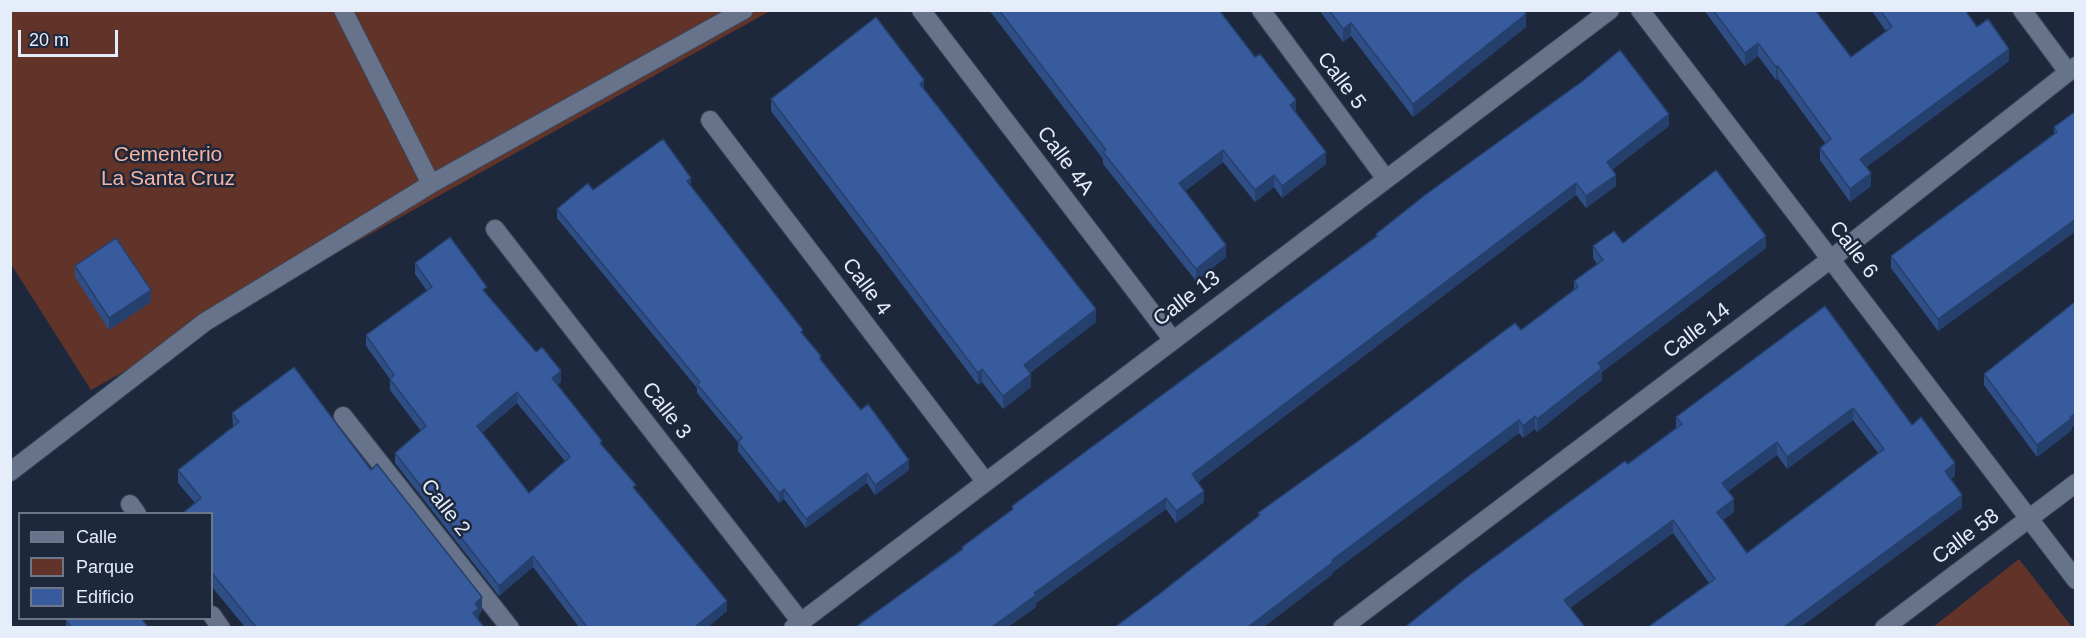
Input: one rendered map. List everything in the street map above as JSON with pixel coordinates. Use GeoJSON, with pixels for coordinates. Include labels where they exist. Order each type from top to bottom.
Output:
{"type":"FeatureCollection","features":[{"type":"Feature","properties":{"kind":"street"},"geometry":{"type":"LineString","coordinates":[[344,10],[431,184]]}},
{"type":"Feature","properties":{"kind":"street"},"geometry":{"type":"LineString","coordinates":[[10,472],[205,322],[431,184],[744,10]]}},
{"type":"Feature","properties":{"kind":"street","name":"Calle 4A"},"geometry":{"type":"LineString","coordinates":[[921,10],[1172,339]]}},
{"type":"Feature","properties":{"kind":"street","name":"Calle 5"},"geometry":{"type":"LineString","coordinates":[[1261,10],[1386,179]]}},
{"type":"Feature","properties":{"kind":"street","name":"Calle 13"},"geometry":{"type":"LineString","coordinates":[[797,625],[1172,339],[1611,10]]}},
{"type":"Feature","properties":{"kind":"street","name":"Calle 6"},"geometry":{"type":"LineString","coordinates":[[1640,10],[2076,580]]}},
{"type":"Feature","properties":{"kind":"street"},"geometry":{"type":"LineString","coordinates":[[2022,10],[2072,69]]}},
{"type":"Feature","properties":{"kind":"street","name":"Calle 14"},"geometry":{"type":"LineString","coordinates":[[1342,627],[1831,259],[2072,69]]}},
{"type":"Feature","properties":{"kind":"street","name":"Calle 4"},"geometry":{"type":"LineString","coordinates":[[710,120],[985,481]]}},
{"type":"Feature","properties":{"kind":"street","name":"Calle 3"},"geometry":{"type":"LineString","coordinates":[[495,229],[797,625]]}},
{"type":"Feature","properties":{"kind":"street","name":"Calle 2"},"geometry":{"type":"LineString","coordinates":[[344,416],[510,627]]}},
{"type":"Feature","properties":{"kind":"street","name":"Calle 58"},"geometry":{"type":"LineString","coordinates":[[1884,627],[2076,483]]}},
{"type":"Feature","properties":{"kind":"green space","name":"Cementerio La Santa Cruz"},"geometry":{"type":"Polygon","coordinates":[[[11,11],[770,11],[91,390],[11,264],[11,11]]]}},
{"type":"Feature","properties":{"kind":"green space"},"geometry":{"type":"Polygon","coordinates":[[[2019,559],[2072,627],[1933,627],[2019,559]]]}},
{"type":"Feature","properties":{"kind":"building"},"geometry":{"type":"Polygon","coordinates":[[[999,10],[1219,10],[1255,57],[1260,54],[1296,100],[1290,105],[1326,152],[1282,186],[1274,175],[1255,190],[1223,150],[1179,183],[1226,245],[1196,269],[1103,152],[1106,150],[999,10]]]}},
{"type":"Feature","properties":{"kind":"building"},"geometry":{"type":"Polygon","coordinates":[[[1329,10],[1524,10],[1526,14],[1413,104],[1351,23],[1343,29],[1329,10]]]}},
{"type":"Feature","properties":{"kind":"building"},"geometry":{"type":"Polygon","coordinates":[[[1713,10],[1815,10],[1851,57],[1892,27],[1880,10],[1965,10],[1977,27],[1988,19],[2009,49],[1860,159],[1871,173],[1850,189],[1820,148],[1831,139],[1778,66],[1776,67],[1758,43],[1745,53],[1713,10]]]}},
{"type":"Feature","properties":{"kind":"building"},"geometry":{"type":"Polygon","coordinates":[[[876,17],[924,80],[920,84],[1096,309],[1024,365],[1031,374],[1003,396],[982,369],[978,373],[771,99],[876,17]]]}},
{"type":"Feature","properties":{"kind":"building"},"geometry":{"type":"Polygon","coordinates":[[[1620,50],[1669,114],[1607,162],[1616,175],[1586,196],[1576,183],[1192,474],[1204,491],[1176,511],[1166,498],[1034,593],[1036,595],[992,627],[857,626],[963,549],[962,547],[1013,509],[1012,506],[1377,236],[1376,234],[1425,195],[1584,80],[1620,50]]]}},
{"type":"Feature","properties":{"kind":"building"},"geometry":{"type":"Polygon","coordinates":[[[2076,111],[2076,219],[1938,319],[1891,256],[2057,132],[2054,127],[2076,111]]]}},
{"type":"Feature","properties":{"kind":"building"},"geometry":{"type":"Polygon","coordinates":[[[663,139],[691,178],[687,181],[803,330],[801,332],[821,356],[820,359],[861,410],[868,404],[909,460],[875,485],[867,473],[806,519],[784,489],[779,493],[738,442],[742,438],[697,384],[700,382],[557,209],[588,183],[593,190],[663,139]]]}},
{"type":"Feature","properties":{"kind":"building"},"geometry":{"type":"Polygon","coordinates":[[[1716,170],[1766,236],[1598,363],[1602,368],[1537,419],[1535,416],[1523,426],[1519,420],[1332,560],[1333,562],[1248,627],[1115,627],[1260,515],[1258,513],[1500,334],[1515,323],[1521,330],[1578,287],[1574,281],[1603,260],[1593,246],[1614,231],[1623,243],[1716,170]]]}},
{"type":"Feature","properties":{"kind":"building"},"geometry":{"type":"Polygon","coordinates":[[[450,237],[487,287],[483,290],[536,352],[542,347],[561,371],[552,378],[602,441],[600,443],[636,485],[633,487],[727,601],[695,627],[587,627],[533,556],[499,586],[395,453],[426,426],[390,379],[394,375],[366,335],[432,287],[415,263],[450,237]],[[517,392],[477,426],[529,493],[570,457],[517,392]]]}},
{"type":"Feature","properties":{"kind":"building"},"geometry":{"type":"Polygon","coordinates":[[[116,238],[151,290],[109,318],[75,266],[116,238]]]}},
{"type":"Feature","properties":{"kind":"building"},"geometry":{"type":"Polygon","coordinates":[[[2076,301],[2076,413],[2037,445],[1984,374],[2076,301]]]}},
{"type":"Feature","properties":{"kind":"building"},"geometry":{"type":"Polygon","coordinates":[[[1825,306],[1912,425],[1921,417],[1955,463],[1945,471],[1962,495],[1784,627],[1648,627],[1715,579],[1673,520],[1564,600],[1585,627],[1405,627],[1470,575],[1625,461],[1628,464],[1682,424],[1676,417],[1825,306]],[[1853,408],[1787,457],[1777,442],[1722,483],[1734,499],[1717,512],[1747,553],[1884,449],[1853,408]]]}},
{"type":"Feature","properties":{"kind":"building"},"geometry":{"type":"Polygon","coordinates":[[[294,367],[371,470],[377,464],[482,597],[475,604],[479,608],[473,613],[484,627],[256,627],[213,574],[213,512],[184,512],[201,498],[178,470],[239,422],[232,413],[294,367]]]}},
{"type":"Feature","properties":{"kind":"building"},"geometry":{"type":"Polygon","coordinates":[[[66,620],[143,620],[148,627],[71,627],[66,620]]]}}]}
